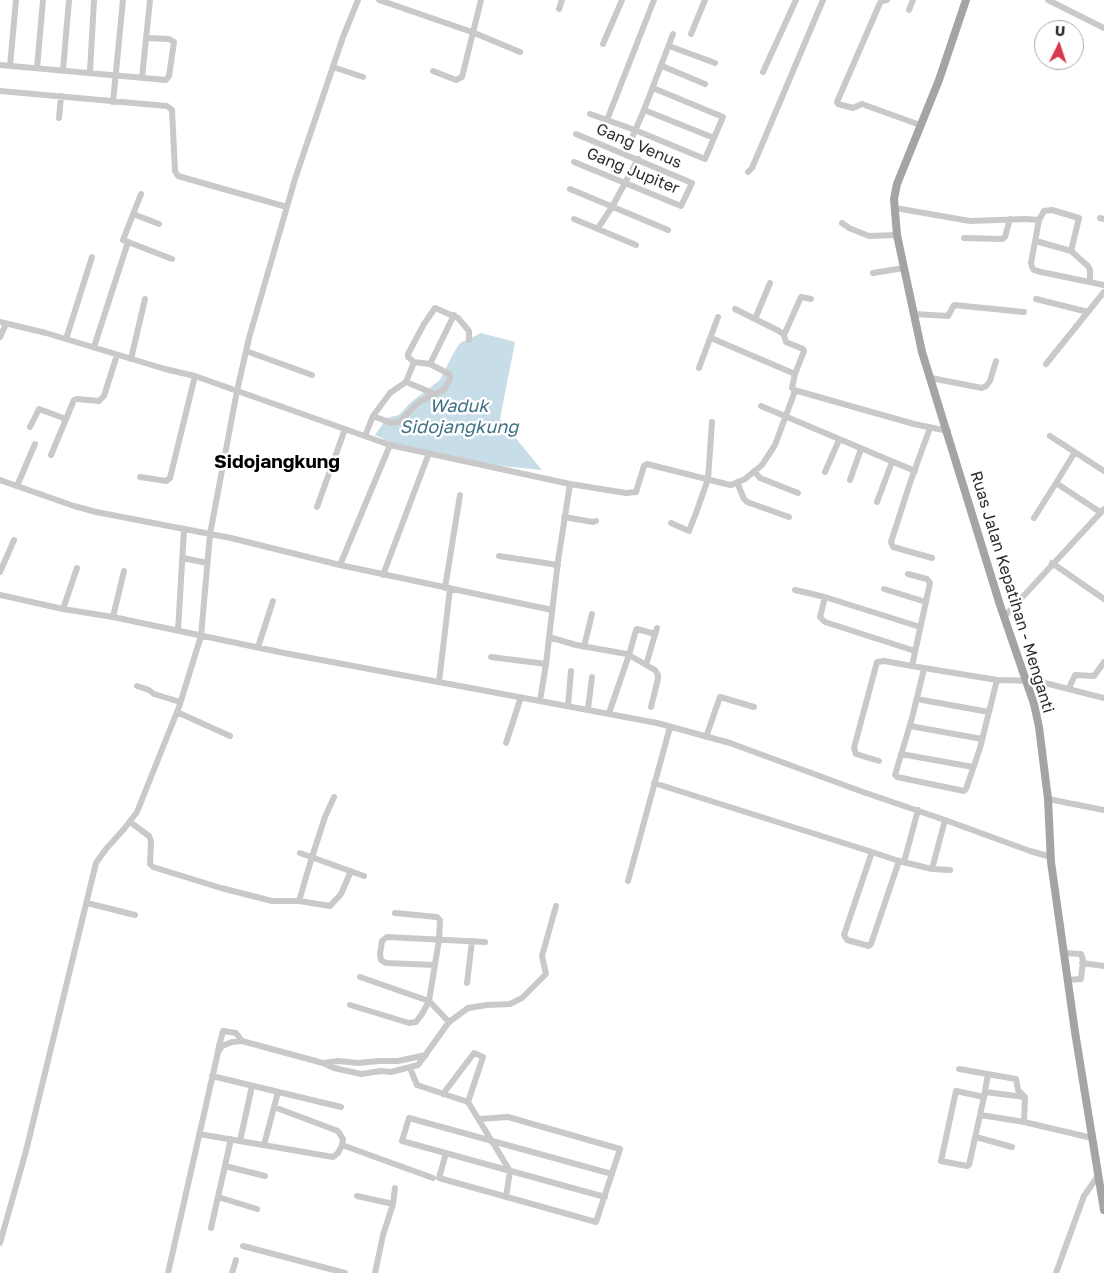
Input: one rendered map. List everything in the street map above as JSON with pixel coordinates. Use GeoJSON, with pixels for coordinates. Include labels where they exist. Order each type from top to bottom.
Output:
{"type":"FeatureCollection","features":[{"type":"Feature","properties":{"kind":"main road","name":"Ruas Jalan Kepatihan - Menganti"},"geometry":{"type":"LineString","coordinates":[[966,0],[939,80],[897,184],[894,199],[897,235],[922,352],[1039,727],[1048,799],[1051,857],[1104,1210]]}},
{"type":"Feature","properties":{"kind":"street"},"geometry":{"type":"LineString","coordinates":[[10,66],[16,0]]}},
{"type":"Feature","properties":{"kind":"street"},"geometry":{"type":"LineString","coordinates":[[36,68],[43,0]]}},
{"type":"Feature","properties":{"kind":"street"},"geometry":{"type":"LineString","coordinates":[[62,70],[69,0]]}},
{"type":"Feature","properties":{"kind":"street"},"geometry":{"type":"LineString","coordinates":[[90,72],[94,0]]}},
{"type":"Feature","properties":{"kind":"street"},"geometry":{"type":"LineString","coordinates":[[113,102],[123,0]]}},
{"type":"Feature","properties":{"kind":"street"},"geometry":{"type":"LineString","coordinates":[[142,78],[150,0]]}},
{"type":"Feature","properties":{"kind":"street"},"geometry":{"type":"LineString","coordinates":[[0,1244],[26,1151],[88,903],[96,863],[137,812],[177,712],[201,636],[210,534],[246,351],[287,207],[343,37],[358,0]]}},
{"type":"Feature","properties":{"kind":"street"},"geometry":{"type":"LineString","coordinates":[[379,0],[472,32],[520,52]]}},
{"type":"Feature","properties":{"kind":"street"},"geometry":{"type":"LineString","coordinates":[[433,71],[456,80],[461,78],[481,0]]}},
{"type":"Feature","properties":{"kind":"street"},"geometry":{"type":"LineString","coordinates":[[559,9],[562,0]]}},
{"type":"Feature","properties":{"kind":"street"},"geometry":{"type":"LineString","coordinates":[[603,44],[622,0]]}},
{"type":"Feature","properties":{"kind":"street"},"geometry":{"type":"LineString","coordinates":[[607,120],[654,0]]}},
{"type":"Feature","properties":{"kind":"street"},"geometry":{"type":"LineString","coordinates":[[691,34],[705,0]]}},
{"type":"Feature","properties":{"kind":"street"},"geometry":{"type":"LineString","coordinates":[[763,72],[796,0]]}},
{"type":"Feature","properties":{"kind":"street"},"geometry":{"type":"LineString","coordinates":[[748,172],[752,168],[823,0]]}},
{"type":"Feature","properties":{"kind":"street"},"geometry":{"type":"LineString","coordinates":[[887,0],[880,3],[837,102],[838,104],[853,108],[862,104],[920,125]]}},
{"type":"Feature","properties":{"kind":"street"},"geometry":{"type":"LineString","coordinates":[[909,10],[913,0]]}},
{"type":"Feature","properties":{"kind":"street"},"geometry":{"type":"LineString","coordinates":[[1048,0],[1104,28]]}},
{"type":"Feature","properties":{"kind":"street"},"geometry":{"type":"LineString","coordinates":[[625,154],[662,66],[673,34]]}},
{"type":"Feature","properties":{"kind":"street"},"geometry":{"type":"LineString","coordinates":[[0,65],[166,80],[169,76],[174,42],[169,39],[147,38]]}},
{"type":"Feature","properties":{"kind":"street"},"geometry":{"type":"LineString","coordinates":[[669,46],[715,63]]}},
{"type":"Feature","properties":{"kind":"street"},"geometry":{"type":"LineString","coordinates":[[662,66],[705,84]]}},
{"type":"Feature","properties":{"kind":"street"},"geometry":{"type":"LineString","coordinates":[[333,67],[363,77]]}},
{"type":"Feature","properties":{"kind":"street"},"geometry":{"type":"LineString","coordinates":[[590,114],[705,159],[723,117],[653,88]]}},
{"type":"Feature","properties":{"kind":"street"},"geometry":{"type":"LineString","coordinates":[[0,91],[167,106],[172,110],[175,140],[175,171],[178,176],[287,207]]}},
{"type":"Feature","properties":{"kind":"street"},"geometry":{"type":"LineString","coordinates":[[59,118],[62,96]]}},
{"type":"Feature","properties":{"kind":"street"},"geometry":{"type":"LineString","coordinates":[[644,110],[714,138]]}},
{"type":"Feature","properties":{"kind":"street","name":"Gang Venus"},"geometry":{"type":"LineString","coordinates":[[576,134],[692,183],[681,206]]}},
{"type":"Feature","properties":{"kind":"street"},"geometry":{"type":"LineString","coordinates":[[598,228],[638,159]]}},
{"type":"Feature","properties":{"kind":"street","name":"Gang Jupiter"},"geometry":{"type":"LineString","coordinates":[[574,162],[681,206]]}},
{"type":"Feature","properties":{"kind":"street"},"geometry":{"type":"LineString","coordinates":[[570,188],[668,230]]}},
{"type":"Feature","properties":{"kind":"street"},"geometry":{"type":"LineString","coordinates":[[141,194],[123,240],[172,259]]}},
{"type":"Feature","properties":{"kind":"street"},"geometry":{"type":"LineString","coordinates":[[895,208],[970,221],[1039,220]]}},
{"type":"Feature","properties":{"kind":"street"},"geometry":{"type":"LineString","coordinates":[[1071,251],[1079,218],[1052,210],[1044,211],[1039,220],[1031,263],[1034,270],[1104,285]]}},
{"type":"Feature","properties":{"kind":"street"},"geometry":{"type":"LineString","coordinates":[[133,214],[159,224]]}},
{"type":"Feature","properties":{"kind":"street"},"geometry":{"type":"LineString","coordinates":[[574,218],[636,245]]}},
{"type":"Feature","properties":{"kind":"street"},"geometry":{"type":"LineString","coordinates":[[964,238],[1002,239],[1005,237],[1010,219]]}},
{"type":"Feature","properties":{"kind":"street"},"geometry":{"type":"LineString","coordinates":[[842,223],[855,231],[869,236],[897,235]]}},
{"type":"Feature","properties":{"kind":"street"},"geometry":{"type":"LineString","coordinates":[[1036,241],[1071,251],[1088,266],[1090,282]]}},
{"type":"Feature","properties":{"kind":"street"},"geometry":{"type":"LineString","coordinates":[[94,347],[128,242]]}},
{"type":"Feature","properties":{"kind":"street"},"geometry":{"type":"LineString","coordinates":[[66,339],[92,257]]}},
{"type":"Feature","properties":{"kind":"street"},"geometry":{"type":"LineString","coordinates":[[873,273],[904,268]]}},
{"type":"Feature","properties":{"kind":"street"},"geometry":{"type":"LineString","coordinates":[[755,319],[770,283]]}},
{"type":"Feature","properties":{"kind":"street"},"geometry":{"type":"LineString","coordinates":[[1046,364],[1104,292]]}},
{"type":"Feature","properties":{"kind":"street"},"geometry":{"type":"LineString","coordinates":[[784,335],[801,297],[811,299]]}},
{"type":"Feature","properties":{"kind":"street"},"geometry":{"type":"LineString","coordinates":[[131,359],[145,299]]}},
{"type":"Feature","properties":{"kind":"street"},"geometry":{"type":"LineString","coordinates":[[1036,299],[1088,312]]}},
{"type":"Feature","properties":{"kind":"street"},"geometry":{"type":"LineString","coordinates":[[914,314],[948,316],[954,306],[1024,312]]}},
{"type":"Feature","properties":{"kind":"street"},"geometry":{"type":"LineString","coordinates":[[373,416],[395,424],[419,402],[444,390],[450,376],[449,374],[430,364],[414,362],[408,357],[434,309],[438,308],[454,315],[469,331],[469,340]]}},
{"type":"Feature","properties":{"kind":"street"},"geometry":{"type":"LineString","coordinates":[[735,309],[779,330],[784,335],[786,342],[804,351],[795,374],[792,388],[795,391],[930,428],[948,431]]}},
{"type":"Feature","properties":{"kind":"street"},"geometry":{"type":"LineString","coordinates":[[430,364],[454,315]]}},
{"type":"Feature","properties":{"kind":"street"},"geometry":{"type":"LineString","coordinates":[[699,368],[718,317]]}},
{"type":"Feature","properties":{"kind":"street"},"geometry":{"type":"LineString","coordinates":[[0,337],[3,323],[195,376],[390,445],[570,484],[631,494],[636,492],[644,466],[647,464],[726,484],[745,480],[762,465],[775,445],[795,391]]}},
{"type":"Feature","properties":{"kind":"street"},"geometry":{"type":"LineString","coordinates":[[711,338],[795,374]]}},
{"type":"Feature","properties":{"kind":"street"},"geometry":{"type":"LineString","coordinates":[[246,351],[312,375]]}},
{"type":"Feature","properties":{"kind":"street"},"geometry":{"type":"LineString","coordinates":[[50,455],[74,400],[99,401],[102,399],[117,355]]}},
{"type":"Feature","properties":{"kind":"street"},"geometry":{"type":"LineString","coordinates":[[930,378],[982,388],[990,381],[996,361]]}},
{"type":"Feature","properties":{"kind":"street"},"geometry":{"type":"LineString","coordinates":[[365,436],[373,416],[390,393],[406,382],[414,362]]}},
{"type":"Feature","properties":{"kind":"street"},"geometry":{"type":"LineString","coordinates":[[140,477],[166,481],[170,478],[195,376]]}},
{"type":"Feature","properties":{"kind":"street"},"geometry":{"type":"LineString","coordinates":[[406,382],[435,394]]}},
{"type":"Feature","properties":{"kind":"street"},"geometry":{"type":"LineString","coordinates":[[761,406],[915,472]]}},
{"type":"Feature","properties":{"kind":"street"},"geometry":{"type":"LineString","coordinates":[[30,427],[39,409],[66,419]]}},
{"type":"Feature","properties":{"kind":"street"},"geometry":{"type":"LineString","coordinates":[[671,523],[689,531],[708,480],[712,422]]}},
{"type":"Feature","properties":{"kind":"street"},"geometry":{"type":"LineString","coordinates":[[930,428],[896,525],[891,545],[932,558]]}},
{"type":"Feature","properties":{"kind":"street"},"geometry":{"type":"LineString","coordinates":[[317,507],[345,429]]}},
{"type":"Feature","properties":{"kind":"street"},"geometry":{"type":"LineString","coordinates":[[1050,436],[1104,471]]}},
{"type":"Feature","properties":{"kind":"street"},"geometry":{"type":"LineString","coordinates":[[825,472],[839,440]]}},
{"type":"Feature","properties":{"kind":"street"},"geometry":{"type":"LineString","coordinates":[[17,486],[35,444]]}},
{"type":"Feature","properties":{"kind":"street"},"geometry":{"type":"LineString","coordinates":[[340,565],[390,445]]}},
{"type":"Feature","properties":{"kind":"street"},"geometry":{"type":"LineString","coordinates":[[850,480],[861,449]]}},
{"type":"Feature","properties":{"kind":"street"},"geometry":{"type":"LineString","coordinates":[[1034,518],[1075,452]]}},
{"type":"Feature","properties":{"kind":"street"},"geometry":{"type":"LineString","coordinates":[[383,574],[428,453]]}},
{"type":"Feature","properties":{"kind":"street"},"geometry":{"type":"LineString","coordinates":[[878,502],[892,462]]}},
{"type":"Feature","properties":{"kind":"street"},"geometry":{"type":"LineString","coordinates":[[754,471],[760,478],[798,493]]}},
{"type":"Feature","properties":{"kind":"street"},"geometry":{"type":"LineString","coordinates":[[0,480],[96,512],[210,534],[447,589],[552,610]]}},
{"type":"Feature","properties":{"kind":"street"},"geometry":{"type":"LineString","coordinates":[[737,482],[744,500],[789,517]]}},
{"type":"Feature","properties":{"kind":"street"},"geometry":{"type":"LineString","coordinates":[[1004,617],[1102,511],[1056,483]]}},
{"type":"Feature","properties":{"kind":"street"},"geometry":{"type":"LineString","coordinates":[[540,701],[564,516],[570,484]]}},
{"type":"Feature","properties":{"kind":"street"},"geometry":{"type":"LineString","coordinates":[[439,682],[447,589],[460,495]]}},
{"type":"Feature","properties":{"kind":"street"},"geometry":{"type":"LineString","coordinates":[[564,516],[596,521]]}},
{"type":"Feature","properties":{"kind":"street"},"geometry":{"type":"LineString","coordinates":[[178,630],[184,529]]}},
{"type":"Feature","properties":{"kind":"street"},"geometry":{"type":"LineString","coordinates":[[0,572],[14,540]]}},
{"type":"Feature","properties":{"kind":"street"},"geometry":{"type":"LineString","coordinates":[[499,556],[558,566]]}},
{"type":"Feature","properties":{"kind":"street"},"geometry":{"type":"LineString","coordinates":[[183,558],[207,563]]}},
{"type":"Feature","properties":{"kind":"street"},"geometry":{"type":"LineString","coordinates":[[1052,563],[1104,599]]}},
{"type":"Feature","properties":{"kind":"street"},"geometry":{"type":"LineString","coordinates":[[63,609],[77,568]]}},
{"type":"Feature","properties":{"kind":"street"},"geometry":{"type":"LineString","coordinates":[[113,617],[124,571]]}},
{"type":"Feature","properties":{"kind":"street"},"geometry":{"type":"LineString","coordinates":[[908,574],[930,581],[912,666]]}},
{"type":"Feature","properties":{"kind":"street"},"geometry":{"type":"LineString","coordinates":[[884,589],[926,602]]}},
{"type":"Feature","properties":{"kind":"street"},"geometry":{"type":"LineString","coordinates":[[795,590],[825,597],[920,627]]}},
{"type":"Feature","properties":{"kind":"street"},"geometry":{"type":"LineString","coordinates":[[0,594],[63,609],[113,617],[258,648],[609,713],[670,727],[730,743],[1030,852],[1051,857]]}},
{"type":"Feature","properties":{"kind":"street"},"geometry":{"type":"LineString","coordinates":[[825,597],[820,615],[821,620],[915,651]]}},
{"type":"Feature","properties":{"kind":"street"},"geometry":{"type":"LineString","coordinates":[[258,648],[273,601]]}},
{"type":"Feature","properties":{"kind":"street"},"geometry":{"type":"LineString","coordinates":[[584,647],[592,614]]}},
{"type":"Feature","properties":{"kind":"street"},"geometry":{"type":"LineString","coordinates":[[609,713],[637,629],[656,631],[646,665]]}},
{"type":"Feature","properties":{"kind":"street"},"geometry":{"type":"LineString","coordinates":[[549,637],[584,647],[629,655],[656,671],[658,675],[651,706]]}},
{"type":"Feature","properties":{"kind":"street"},"geometry":{"type":"LineString","coordinates":[[491,657],[546,664]]}},
{"type":"Feature","properties":{"kind":"street"},"geometry":{"type":"LineString","coordinates":[[879,761],[856,754],[854,748],[877,662],[884,661],[997,680],[1025,680],[1069,688],[1104,698]]}},
{"type":"Feature","properties":{"kind":"street"},"geometry":{"type":"LineString","coordinates":[[1069,688],[1075,675],[1094,676],[1104,662]]}},
{"type":"Feature","properties":{"kind":"street"},"geometry":{"type":"LineString","coordinates":[[924,669],[910,726],[895,771],[897,777],[964,791],[982,739],[997,680]]}},
{"type":"Feature","properties":{"kind":"street"},"geometry":{"type":"LineString","coordinates":[[568,706],[571,671]]}},
{"type":"Feature","properties":{"kind":"street"},"geometry":{"type":"LineString","coordinates":[[588,710],[592,676]]}},
{"type":"Feature","properties":{"kind":"street"},"geometry":{"type":"LineString","coordinates":[[137,686],[150,690],[154,694],[180,702]]}},
{"type":"Feature","properties":{"kind":"street"},"geometry":{"type":"LineString","coordinates":[[706,737],[720,696],[754,706]]}},
{"type":"Feature","properties":{"kind":"street"},"geometry":{"type":"LineString","coordinates":[[506,743],[521,697]]}},
{"type":"Feature","properties":{"kind":"street"},"geometry":{"type":"LineString","coordinates":[[917,699],[989,712]]}},
{"type":"Feature","properties":{"kind":"street"},"geometry":{"type":"LineString","coordinates":[[177,712],[230,736]]}},
{"type":"Feature","properties":{"kind":"street"},"geometry":{"type":"LineString","coordinates":[[910,726],[982,739]]}},
{"type":"Feature","properties":{"kind":"street"},"geometry":{"type":"LineString","coordinates":[[628,881],[670,727]]}},
{"type":"Feature","properties":{"kind":"street"},"geometry":{"type":"LineString","coordinates":[[901,754],[973,767]]}},
{"type":"Feature","properties":{"kind":"street"},"geometry":{"type":"LineString","coordinates":[[654,783],[902,861],[932,869],[950,870]]}},
{"type":"Feature","properties":{"kind":"street"},"geometry":{"type":"LineString","coordinates":[[299,901],[325,817],[334,797]]}},
{"type":"Feature","properties":{"kind":"street"},"geometry":{"type":"LineString","coordinates":[[1048,799],[1104,810]]}},
{"type":"Feature","properties":{"kind":"street"},"geometry":{"type":"LineString","coordinates":[[872,852],[844,935],[848,940],[869,946],[902,861],[918,810]]}},
{"type":"Feature","properties":{"kind":"street"},"geometry":{"type":"LineString","coordinates":[[932,869],[945,820]]}},
{"type":"Feature","properties":{"kind":"street"},"geometry":{"type":"LineString","coordinates":[[130,822],[149,836],[151,841],[150,864],[153,866],[221,888],[272,901],[299,901],[330,906],[341,894],[351,871]]}},
{"type":"Feature","properties":{"kind":"street"},"geometry":{"type":"LineString","coordinates":[[300,853],[364,876]]}},
{"type":"Feature","properties":{"kind":"street"},"geometry":{"type":"LineString","coordinates":[[88,903],[135,915]]}},
{"type":"Feature","properties":{"kind":"street"},"geometry":{"type":"LineString","coordinates":[[218,1052],[222,1046],[242,1041],[361,1074],[381,1071],[391,1072],[418,1065],[450,1022],[468,1008],[510,1004],[522,998],[546,974],[542,956],[556,906]]}},
{"type":"Feature","properties":{"kind":"street"},"geometry":{"type":"LineString","coordinates":[[350,1005],[409,1024],[416,1022],[429,1001],[439,940],[440,920],[437,917],[395,914]]}},
{"type":"Feature","properties":{"kind":"street"},"geometry":{"type":"LineString","coordinates":[[435,965],[386,963],[381,960],[382,941],[387,938],[485,942]]}},
{"type":"Feature","properties":{"kind":"street"},"geometry":{"type":"LineString","coordinates":[[467,983],[472,941]]}},
{"type":"Feature","properties":{"kind":"street"},"geometry":{"type":"LineString","coordinates":[[1064,953],[1081,954],[1081,979],[1068,980]]}},
{"type":"Feature","properties":{"kind":"street"},"geometry":{"type":"LineString","coordinates":[[1082,963],[1104,966]]}},
{"type":"Feature","properties":{"kind":"street"},"geometry":{"type":"LineString","coordinates":[[360,977],[429,1001],[450,1022]]}},
{"type":"Feature","properties":{"kind":"street"},"geometry":{"type":"LineString","coordinates":[[168,1273],[223,1031],[236,1033],[242,1041]]}},
{"type":"Feature","properties":{"kind":"street"},"geometry":{"type":"LineString","coordinates":[[443,1094],[474,1053],[483,1057],[468,1102]]}},
{"type":"Feature","properties":{"kind":"street"},"geometry":{"type":"LineString","coordinates":[[323,1063],[338,1061],[358,1063],[398,1061],[426,1054]]}},
{"type":"Feature","properties":{"kind":"street"},"geometry":{"type":"LineString","coordinates":[[379,1061],[381,1071]]}},
{"type":"Feature","properties":{"kind":"street"},"geometry":{"type":"LineString","coordinates":[[410,1068],[417,1085],[468,1102],[510,1171],[506,1197]]}},
{"type":"Feature","properties":{"kind":"street"},"geometry":{"type":"LineString","coordinates":[[959,1069],[1016,1079],[1018,1090],[1025,1097],[1024,1122]]}},
{"type":"Feature","properties":{"kind":"street"},"geometry":{"type":"LineString","coordinates":[[988,1074],[985,1094],[981,1115],[968,1166],[941,1161],[956,1091],[985,1094],[1025,1097]]}},
{"type":"Feature","properties":{"kind":"street"},"geometry":{"type":"LineString","coordinates":[[212,1076],[341,1107]]}},
{"type":"Feature","properties":{"kind":"street"},"geometry":{"type":"LineString","coordinates":[[240,1141],[252,1086]]}},
{"type":"Feature","properties":{"kind":"street"},"geometry":{"type":"LineString","coordinates":[[264,1145],[278,1092]]}},
{"type":"Feature","properties":{"kind":"street"},"geometry":{"type":"LineString","coordinates":[[199,1134],[333,1157],[338,1153],[343,1139],[338,1131],[274,1108]]}},
{"type":"Feature","properties":{"kind":"street"},"geometry":{"type":"LineString","coordinates":[[981,1115],[1024,1122],[1092,1138]]}},
{"type":"Feature","properties":{"kind":"street"},"geometry":{"type":"LineString","coordinates":[[446,1153],[439,1178],[596,1222],[620,1149],[508,1117],[479,1119]]}},
{"type":"Feature","properties":{"kind":"street"},"geometry":{"type":"LineString","coordinates":[[605,1197],[402,1141],[409,1118],[612,1174]]}},
{"type":"Feature","properties":{"kind":"street"},"geometry":{"type":"LineString","coordinates":[[976,1137],[1012,1147]]}},
{"type":"Feature","properties":{"kind":"street"},"geometry":{"type":"LineString","coordinates":[[211,1228],[231,1139]]}},
{"type":"Feature","properties":{"kind":"street"},"geometry":{"type":"LineString","coordinates":[[342,1146],[433,1178]]}},
{"type":"Feature","properties":{"kind":"street"},"geometry":{"type":"LineString","coordinates":[[225,1166],[265,1176]]}},
{"type":"Feature","properties":{"kind":"street"},"geometry":{"type":"LineString","coordinates":[[1056,1273],[1084,1196],[1098,1176]]}},
{"type":"Feature","properties":{"kind":"street"},"geometry":{"type":"LineString","coordinates":[[375,1273],[383,1235],[393,1204],[395,1188]]}},
{"type":"Feature","properties":{"kind":"street"},"geometry":{"type":"LineString","coordinates":[[357,1196],[393,1204]]}},
{"type":"Feature","properties":{"kind":"street"},"geometry":{"type":"LineString","coordinates":[[218,1197],[257,1209]]}},
{"type":"Feature","properties":{"kind":"street"},"geometry":{"type":"LineString","coordinates":[[244,1246],[345,1273]]}},
{"type":"Feature","properties":{"kind":"street"},"geometry":{"type":"LineString","coordinates":[[232,1273],[236,1260]]}},
{"type":"Feature","properties":{"kind":"water","name":"Waduk Sidojangkung"},"geometry":{"type":"Polygon","coordinates":[[[481,333],[515,342],[500,419],[542,470],[482,464],[401,447],[375,435],[387,418],[399,415],[411,402],[440,380],[460,343],[481,333]]]}},
{"type":"Feature","properties":{"kind":"district","name":"Sidojangkung"},"geometry":{"type":"Point","coordinates":[277,462]}}]}
